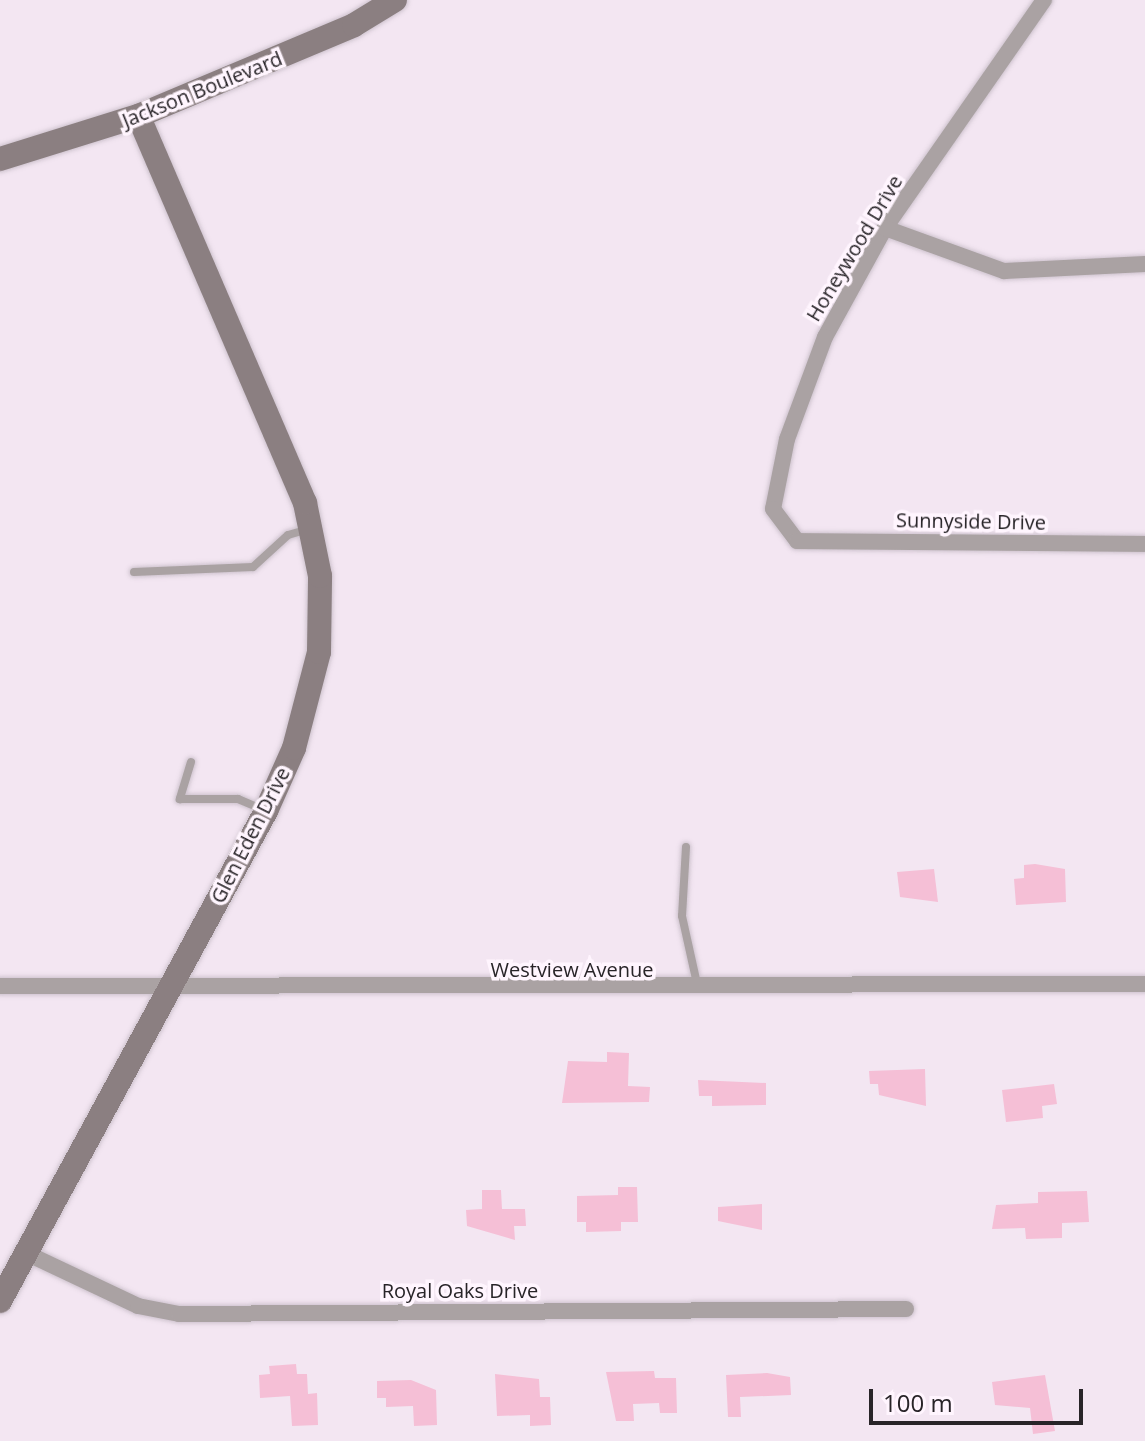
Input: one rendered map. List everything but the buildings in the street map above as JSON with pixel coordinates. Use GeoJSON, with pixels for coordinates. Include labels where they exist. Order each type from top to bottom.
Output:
{"type":"FeatureCollection","features":[{"type":"Feature","properties":{"kind":"street","name":"Jackson Boulevard"},"geometry":{"type":"LineString","coordinates":[[0,159],[138,116],[354,25],[395,0]]}},
{"type":"Feature","properties":{"kind":"street","name":"Honeywood Drive"},"geometry":{"type":"LineString","coordinates":[[797,541],[773,509],[787,439],[825,337],[885,228],[1044,0]]}},
{"type":"Feature","properties":{"kind":"street","name":"Glen Eden Drive"},"geometry":{"type":"LineString","coordinates":[[0,1301],[170,981],[266,811],[294,748],[319,652],[320,576],[311,529],[138,116]]}},
{"type":"Feature","properties":{"kind":"street"},"geometry":{"type":"LineString","coordinates":[[885,228],[1004,271],[1145,264]]}},
{"type":"Feature","properties":{"kind":"street","name":"Sunnyside Drive"},"geometry":{"type":"LineString","coordinates":[[797,541],[1145,544]]}},
{"type":"Feature","properties":{"kind":"street","name":"Westview Avenue"},"geometry":{"type":"LineString","coordinates":[[0,986],[170,981],[333,991],[1145,984]]}},
{"type":"Feature","properties":{"kind":"street","name":"Royal Oaks Drive"},"geometry":{"type":"LineString","coordinates":[[26,1253],[138,1306],[179,1314],[906,1309]]}},
{"type":"Feature","properties":{"kind":"lane"},"geometry":{"type":"LineString","coordinates":[[134,572],[253,567],[288,535],[311,529]]}},
{"type":"Feature","properties":{"kind":"lane"},"geometry":{"type":"LineString","coordinates":[[191,762],[180,799],[238,799],[266,811]]}},
{"type":"Feature","properties":{"kind":"lane"},"geometry":{"type":"LineString","coordinates":[[686,847],[682,916],[698,988]]}}]}
